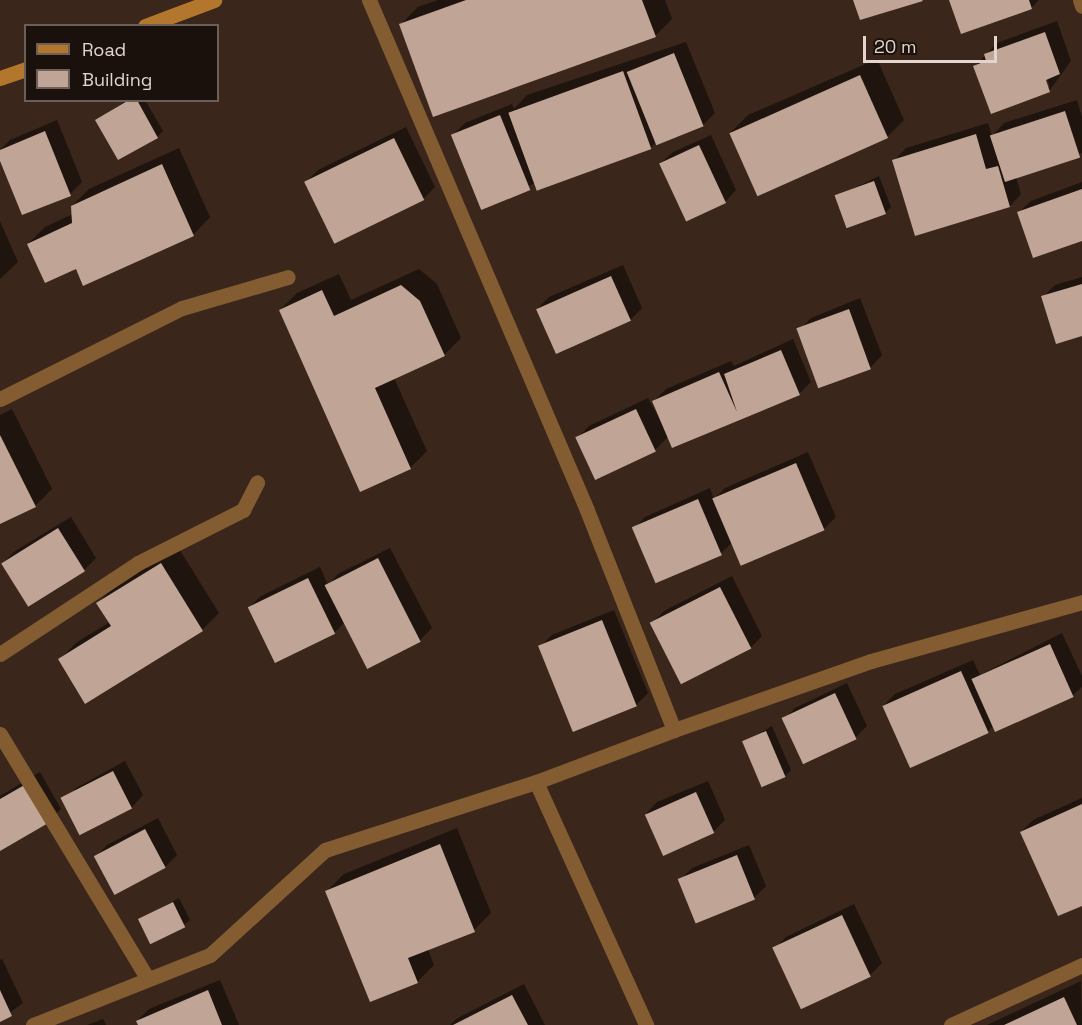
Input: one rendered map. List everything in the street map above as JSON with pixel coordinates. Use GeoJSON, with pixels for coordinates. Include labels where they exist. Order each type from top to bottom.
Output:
{"type":"FeatureCollection","features":[{"type":"Feature","properties":{"kind":"street"},"geometry":{"type":"LineString","coordinates":[[150,24],[214,0]]}},
{"type":"Feature","properties":{"kind":"street"},"geometry":{"type":"LineString","coordinates":[[369,0],[586,510],[674,730]]}},
{"type":"Feature","properties":{"kind":"street"},"geometry":{"type":"LineString","coordinates":[[1080,0],[1082,5]]}},
{"type":"Feature","properties":{"kind":"street"},"geometry":{"type":"LineString","coordinates":[[0,78],[24,70]]}},
{"type":"Feature","properties":{"kind":"street"},"geometry":{"type":"LineString","coordinates":[[0,399],[182,308],[288,277]]}},
{"type":"Feature","properties":{"kind":"street"},"geometry":{"type":"LineString","coordinates":[[0,654],[138,563],[243,510],[257,482]]}},
{"type":"Feature","properties":{"kind":"street"},"geometry":{"type":"LineString","coordinates":[[33,1025],[210,955],[325,850],[536,782],[674,730],[871,661],[1082,602]]}},
{"type":"Feature","properties":{"kind":"street"},"geometry":{"type":"LineString","coordinates":[[0,734],[148,979]]}},
{"type":"Feature","properties":{"kind":"street"},"geometry":{"type":"LineString","coordinates":[[536,782],[646,1025]]}},
{"type":"Feature","properties":{"kind":"street"},"geometry":{"type":"LineString","coordinates":[[951,1025],[1082,965]]}},
{"type":"Feature","properties":{"kind":"building"},"geometry":{"type":"Polygon","coordinates":[[[466,0],[642,0],[656,37],[433,117],[399,24],[466,0]]]}},
{"type":"Feature","properties":{"kind":"building"},"geometry":{"type":"Polygon","coordinates":[[[853,0],[922,0],[923,1],[860,20],[853,0]]]}},
{"type":"Feature","properties":{"kind":"building"},"geometry":{"type":"Polygon","coordinates":[[[949,0],[1029,0],[1032,9],[961,34],[949,0]]]}},
{"type":"Feature","properties":{"kind":"building"},"geometry":{"type":"Polygon","coordinates":[[[1045,32],[1060,74],[1046,80],[1050,92],[991,114],[973,66],[986,61],[984,54],[1045,32]]]}},
{"type":"Feature","properties":{"kind":"building"},"geometry":{"type":"Polygon","coordinates":[[[674,53],[704,126],[656,145],[627,72],[674,53]]]}},
{"type":"Feature","properties":{"kind":"building"},"geometry":{"type":"Polygon","coordinates":[[[623,71],[651,149],[537,191],[508,113],[623,71]]]}},
{"type":"Feature","properties":{"kind":"building"},"geometry":{"type":"Polygon","coordinates":[[[860,75],[888,138],[757,196],[729,133],[860,75]]]}},
{"type":"Feature","properties":{"kind":"building"},"geometry":{"type":"Polygon","coordinates":[[[126,102],[138,102],[158,138],[118,160],[95,120],[126,102]]]}},
{"type":"Feature","properties":{"kind":"building"},"geometry":{"type":"Polygon","coordinates":[[[1065,111],[1080,158],[1005,182],[990,135],[1065,111]]]}},
{"type":"Feature","properties":{"kind":"building"},"geometry":{"type":"Polygon","coordinates":[[[500,115],[530,190],[481,210],[451,135],[500,115]]]}},
{"type":"Feature","properties":{"kind":"building"},"geometry":{"type":"Polygon","coordinates":[[[45,131],[71,196],[22,215],[0,161],[0,150],[45,131]]]}},
{"type":"Feature","properties":{"kind":"building"},"geometry":{"type":"Polygon","coordinates":[[[976,134],[986,169],[998,166],[1010,207],[915,236],[892,160],[976,134]]]}},
{"type":"Feature","properties":{"kind":"building"},"geometry":{"type":"Polygon","coordinates":[[[394,138],[424,200],[334,244],[304,182],[394,138]]]}},
{"type":"Feature","properties":{"kind":"building"},"geometry":{"type":"Polygon","coordinates":[[[699,145],[726,203],[686,222],[659,164],[699,145]]]}},
{"type":"Feature","properties":{"kind":"building"},"geometry":{"type":"Polygon","coordinates":[[[162,164],[194,236],[83,286],[76,269],[45,283],[27,244],[72,223],[71,206],[162,164]]]}},
{"type":"Feature","properties":{"kind":"building"},"geometry":{"type":"Polygon","coordinates":[[[874,181],[886,214],[847,228],[835,195],[874,181]]]}},
{"type":"Feature","properties":{"kind":"building"},"geometry":{"type":"Polygon","coordinates":[[[1082,189],[1082,241],[1033,258],[1017,212],[1082,189]]]}},
{"type":"Feature","properties":{"kind":"building"},"geometry":{"type":"Polygon","coordinates":[[[611,276],[631,321],[556,354],[536,309],[611,276]]]}},
{"type":"Feature","properties":{"kind":"building"},"geometry":{"type":"Polygon","coordinates":[[[1082,284],[1082,336],[1056,344],[1041,296],[1082,284]]]}},
{"type":"Feature","properties":{"kind":"building"},"geometry":{"type":"Polygon","coordinates":[[[401,285],[420,301],[445,356],[375,388],[411,469],[360,492],[279,310],[322,290],[334,316],[401,285]]]}},
{"type":"Feature","properties":{"kind":"building"},"geometry":{"type":"Polygon","coordinates":[[[849,309],[871,369],[818,388],[796,328],[849,309]]]}},
{"type":"Feature","properties":{"kind":"building"},"geometry":{"type":"Polygon","coordinates":[[[781,350],[800,395],[672,448],[652,401],[719,372],[737,412],[724,374],[781,350]]]}},
{"type":"Feature","properties":{"kind":"building"},"geometry":{"type":"Polygon","coordinates":[[[636,409],[656,452],[595,480],[575,437],[636,409]]]}},
{"type":"Feature","properties":{"kind":"building"},"geometry":{"type":"Polygon","coordinates":[[[0,435],[36,507],[0,524],[0,435]]]}},
{"type":"Feature","properties":{"kind":"building"},"geometry":{"type":"Polygon","coordinates":[[[796,463],[825,530],[741,566],[712,499],[796,463]]]}},
{"type":"Feature","properties":{"kind":"building"},"geometry":{"type":"Polygon","coordinates":[[[698,499],[722,555],[656,583],[632,527],[698,499]]]}},
{"type":"Feature","properties":{"kind":"building"},"geometry":{"type":"Polygon","coordinates":[[[58,528],[85,571],[28,607],[1,564],[58,528]]]}},
{"type":"Feature","properties":{"kind":"building"},"geometry":{"type":"Polygon","coordinates":[[[378,558],[421,642],[367,669],[325,585],[378,558]]]}},
{"type":"Feature","properties":{"kind":"building"},"geometry":{"type":"Polygon","coordinates":[[[161,563],[203,631],[85,704],[58,659],[111,626],[96,603],[161,563]]]}},
{"type":"Feature","properties":{"kind":"building"},"geometry":{"type":"Polygon","coordinates":[[[308,578],[335,634],[275,663],[248,607],[308,578]]]}},
{"type":"Feature","properties":{"kind":"building"},"geometry":{"type":"Polygon","coordinates":[[[720,587],[751,648],[681,684],[650,623],[720,587]]]}},
{"type":"Feature","properties":{"kind":"building"},"geometry":{"type":"Polygon","coordinates":[[[602,620],[637,706],[573,732],[538,646],[602,620]]]}},
{"type":"Feature","properties":{"kind":"building"},"geometry":{"type":"Polygon","coordinates":[[[1050,644],[1074,697],[995,732],[971,679],[1050,644]]]}},
{"type":"Feature","properties":{"kind":"building"},"geometry":{"type":"Polygon","coordinates":[[[961,671],[989,733],[910,768],[882,706],[961,671]]]}},
{"type":"Feature","properties":{"kind":"building"},"geometry":{"type":"Polygon","coordinates":[[[835,693],[857,739],[803,764],[782,718],[835,693]]]}},
{"type":"Feature","properties":{"kind":"building"},"geometry":{"type":"Polygon","coordinates":[[[766,731],[786,777],[762,787],[742,741],[766,731]]]}},
{"type":"Feature","properties":{"kind":"building"},"geometry":{"type":"Polygon","coordinates":[[[113,771],[132,808],[79,835],[60,798],[113,771]]]}},
{"type":"Feature","properties":{"kind":"building"},"geometry":{"type":"Polygon","coordinates":[[[28,783],[50,822],[0,851],[0,799],[28,783]]]}},
{"type":"Feature","properties":{"kind":"building"},"geometry":{"type":"Polygon","coordinates":[[[696,792],[714,833],[663,856],[645,815],[696,792]]]}},
{"type":"Feature","properties":{"kind":"building"},"geometry":{"type":"Polygon","coordinates":[[[1082,804],[1082,906],[1058,916],[1020,832],[1082,804]]]}},
{"type":"Feature","properties":{"kind":"building"},"geometry":{"type":"Polygon","coordinates":[[[145,829],[166,868],[114,895],[94,856],[145,829]]]}},
{"type":"Feature","properties":{"kind":"building"},"geometry":{"type":"Polygon","coordinates":[[[440,844],[475,932],[408,958],[418,983],[370,1002],[325,891],[440,844]]]}},
{"type":"Feature","properties":{"kind":"building"},"geometry":{"type":"Polygon","coordinates":[[[737,855],[755,900],[696,923],[678,879],[737,855]]]}},
{"type":"Feature","properties":{"kind":"building"},"geometry":{"type":"Polygon","coordinates":[[[173,902],[185,927],[150,944],[138,919],[173,902]]]}},
{"type":"Feature","properties":{"kind":"building"},"geometry":{"type":"Polygon","coordinates":[[[842,915],[871,977],[801,1009],[772,948],[842,915]]]}},
{"type":"Feature","properties":{"kind":"building"},"geometry":{"type":"Polygon","coordinates":[[[0,990],[12,1016],[0,1022],[0,990]]]}},
{"type":"Feature","properties":{"kind":"building"},"geometry":{"type":"Polygon","coordinates":[[[208,990],[222,1025],[138,1025],[136,1021],[208,990]]]}},
{"type":"Feature","properties":{"kind":"building"},"geometry":{"type":"Polygon","coordinates":[[[512,995],[528,1025],[453,1025],[512,995]]]}},
{"type":"Feature","properties":{"kind":"building"},"geometry":{"type":"Polygon","coordinates":[[[1064,997],[1077,1025],[1004,1025],[1064,997]]]}}]}
